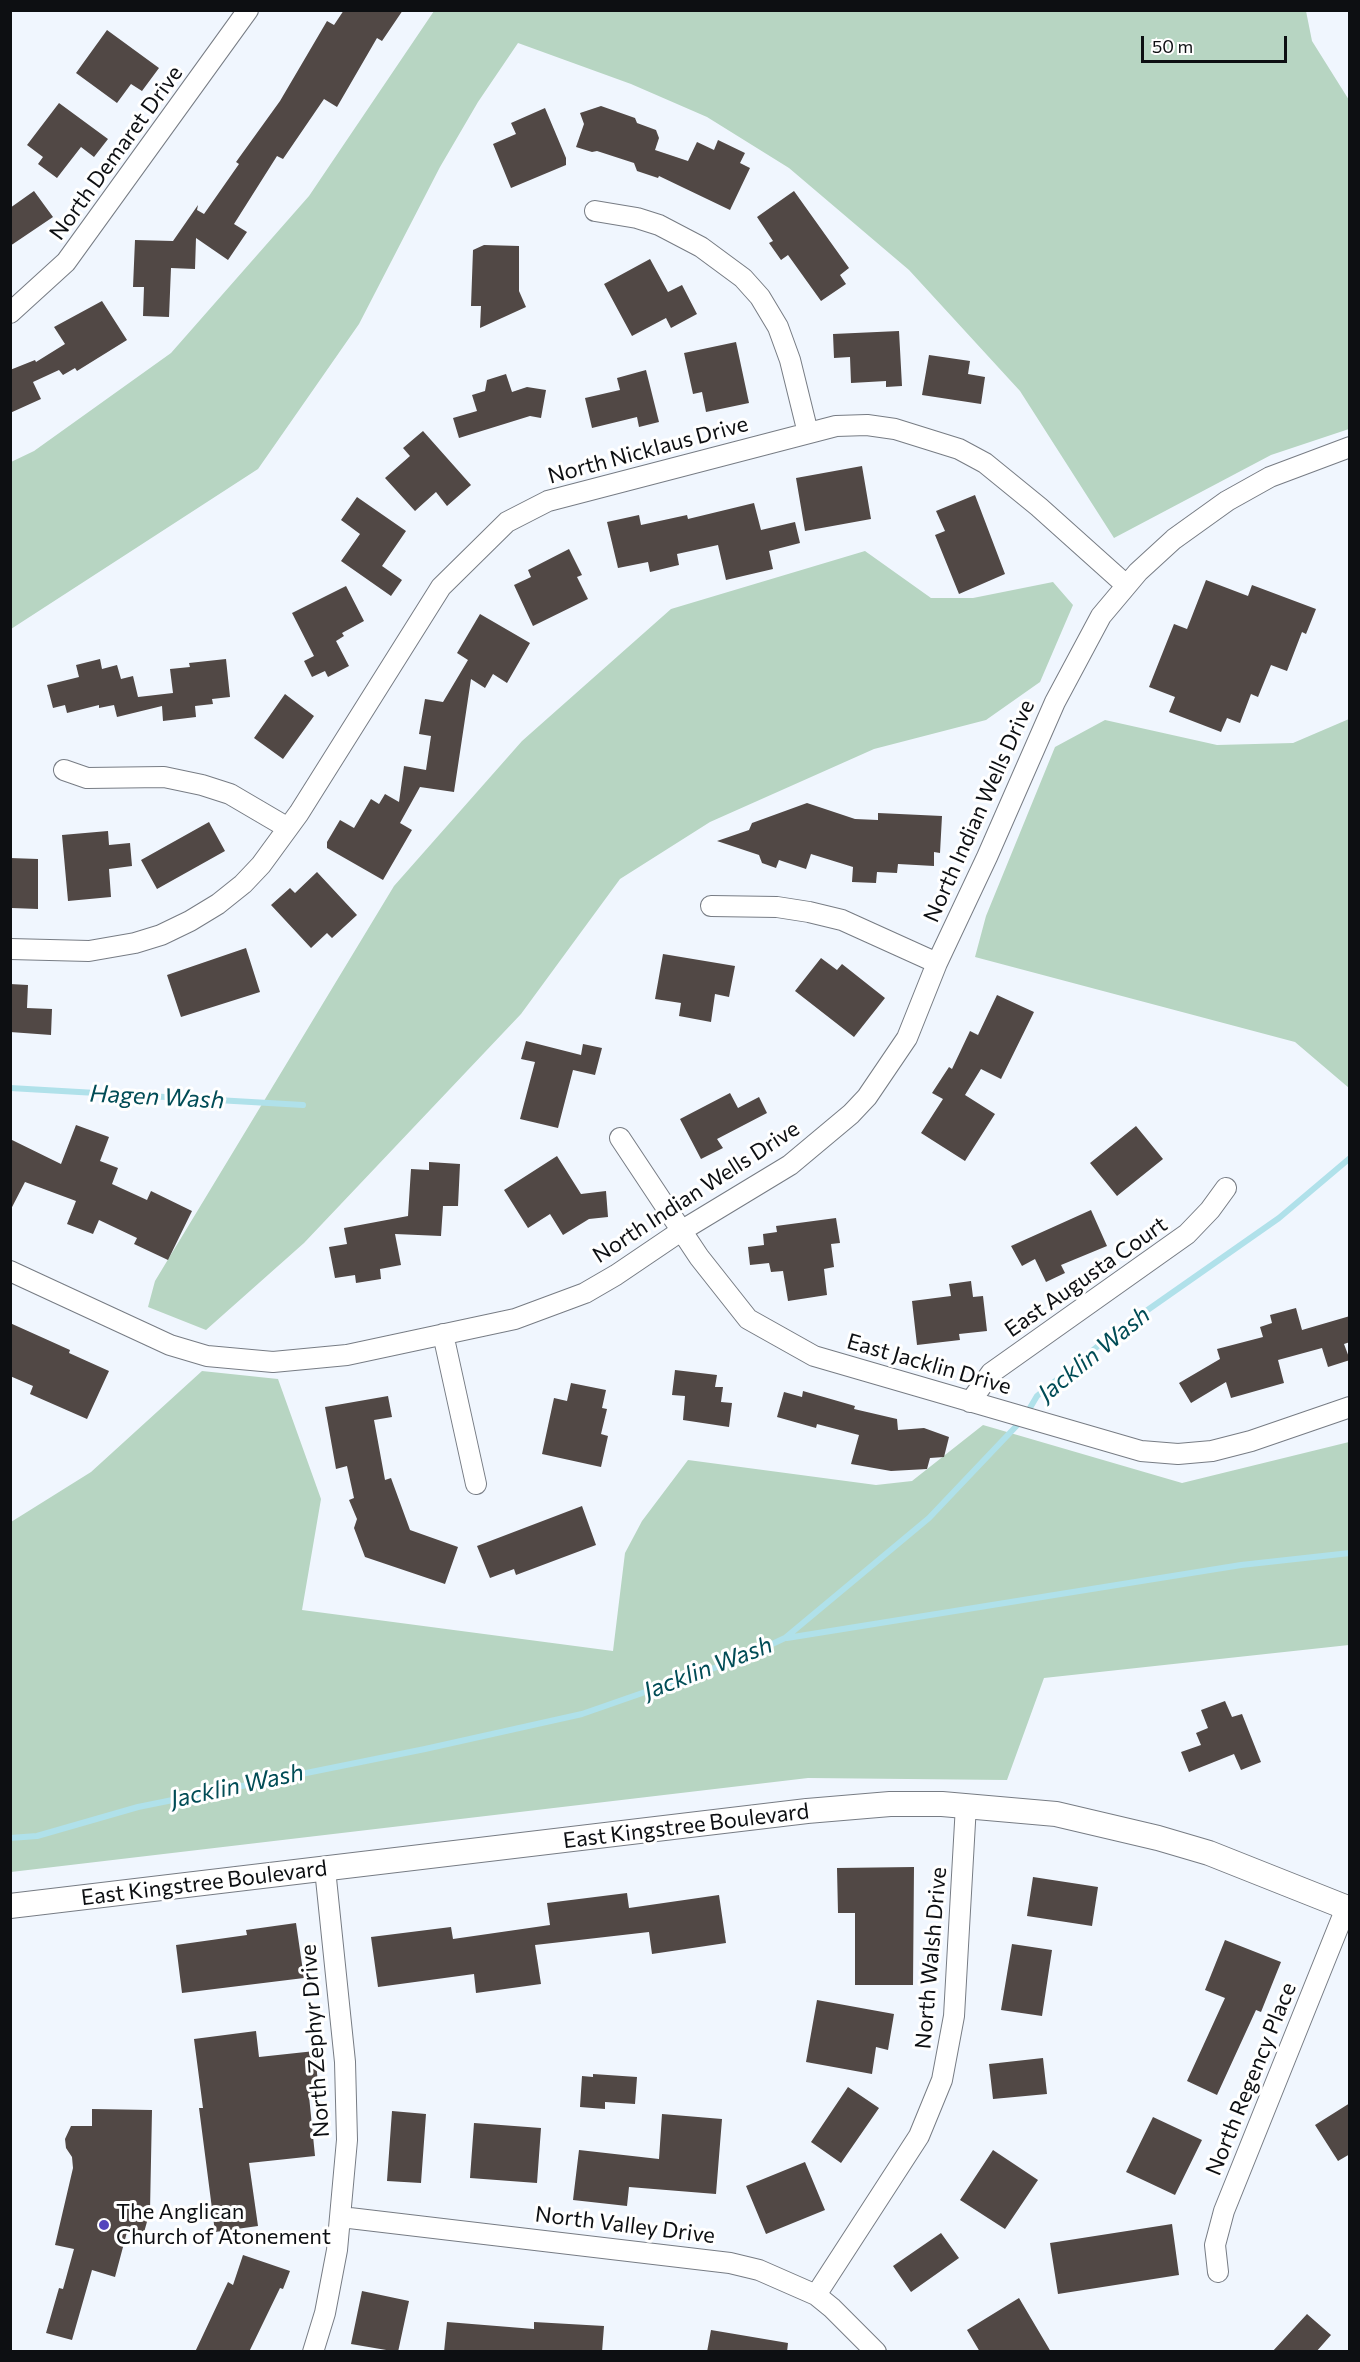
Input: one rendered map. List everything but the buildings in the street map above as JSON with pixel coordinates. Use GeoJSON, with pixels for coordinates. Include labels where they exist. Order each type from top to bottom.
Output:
{"type":"FeatureCollection","features":[{"type":"Feature","properties":{"kind":"street","name":"North Demaret Drive"},"geometry":{"type":"LineString","coordinates":[[10,313],[66,262],[248,10]]}},
{"type":"Feature","properties":{"kind":"street"},"geometry":{"type":"LineString","coordinates":[[595,211],[659,225],[701,247],[743,278],[760,297],[778,327],[790,360],[808,433]]}},
{"type":"Feature","properties":{"kind":"street","name":"North Nicklaus Drive"},"geometry":{"type":"LineString","coordinates":[[10,949],[89,951],[135,944],[161,935],[218,904],[243,884],[261,865],[288,828],[441,587],[507,522],[548,501],[580,490],[836,426],[867,425],[895,429],[958,449],[985,463],[1126,585]]}},
{"type":"Feature","properties":{"kind":"street","name":"North Indian Wells Drive"},"geometry":{"type":"LineString","coordinates":[[10,1271],[170,1346],[243,1361],[310,1361],[515,1319],[585,1293],[790,1165],[851,1114],[867,1097],[907,1038],[937,963],[987,857],[1054,702],[1101,616],[1126,585],[1174,539],[1227,501],[1270,477],[1350,447]]}},
{"type":"Feature","properties":{"kind":"street"},"geometry":{"type":"LineString","coordinates":[[64,770],[87,778],[164,777],[202,785],[230,794],[288,828]]}},
{"type":"Feature","properties":{"kind":"street"},"geometry":{"type":"LineString","coordinates":[[711,906],[777,907],[842,920],[937,963]]}},
{"type":"Feature","properties":{"kind":"street","name":"East Jacklin Drive"},"geometry":{"type":"LineString","coordinates":[[620,1138],[681,1231],[748,1319],[814,1356],[1141,1451],[1178,1454],[1212,1451],[1251,1441],[1350,1407]]}},
{"type":"Feature","properties":{"kind":"street","name":"East Augusta Court"},"geometry":{"type":"LineString","coordinates":[[970,1402],[991,1373],[1187,1234],[1210,1210],[1226,1188]]}},
{"type":"Feature","properties":{"kind":"street"},"geometry":{"type":"LineString","coordinates":[[443,1334],[476,1484]]}},
{"type":"Feature","properties":{"kind":"street","name":"East Kingstree Boulevard"},"geometry":{"type":"LineString","coordinates":[[10,1906],[807,1811],[890,1804],[966,1805],[1056,1814],[1158,1838],[1209,1853],[1348,1909]]}},
{"type":"Feature","properties":{"kind":"street","name":"North Walsh Drive"},"geometry":{"type":"LineString","coordinates":[[816,2295],[919,2136],[942,2080],[954,2016],[966,1805]]}},
{"type":"Feature","properties":{"kind":"street","name":"North Zephyr Drive"},"geometry":{"type":"LineString","coordinates":[[313,2352],[325,2313],[341,2217],[347,2140],[345,2062],[326,1869]]}},
{"type":"Feature","properties":{"kind":"street","name":"North Regency Place"},"geometry":{"type":"LineString","coordinates":[[1218,2272],[1215,2245],[1224,2211],[1348,1909]]}},
{"type":"Feature","properties":{"kind":"street","name":"North Valley Drive"},"geometry":{"type":"LineString","coordinates":[[341,2217],[730,2263],[759,2270],[816,2295],[876,2352]]}},
{"type":"Feature","properties":{"kind":"green space"},"geometry":{"type":"Polygon","coordinates":[[[434,11],[1306,11],[1312,41],[1349,100],[1349,429],[1271,455],[1114,538],[1020,391],[909,270],[789,168],[707,117],[631,84],[518,43],[478,102],[440,167],[359,324],[258,469],[11,629],[11,462],[34,451],[171,353],[309,196],[434,11]]]}},
{"type":"Feature","properties":{"kind":"green space"},"geometry":{"type":"Polygon","coordinates":[[[865,551],[931,598],[973,598],[1053,582],[1073,605],[1040,682],[986,720],[874,749],[710,822],[620,879],[521,1014],[304,1243],[206,1330],[148,1307],[155,1281],[394,886],[522,741],[671,609],[865,551]]]}},
{"type":"Feature","properties":{"kind":"green space"},"geometry":{"type":"Polygon","coordinates":[[[1349,719],[1349,1088],[1295,1042],[975,957],[986,916],[1055,747],[1105,720],[1217,745],[1293,743],[1349,719]]]}},
{"type":"Feature","properties":{"kind":"green space"},"geometry":{"type":"Polygon","coordinates":[[[202,1371],[278,1379],[321,1499],[302,1610],[613,1651],[625,1553],[642,1521],[688,1460],[876,1485],[912,1481],[983,1425],[1182,1483],[1349,1442],[1349,1645],[1044,1678],[1007,1780],[808,1778],[11,1872],[11,1522],[91,1472],[202,1371]]]}},
{"type":"Feature","properties":{"kind":"waterway","name":"Hagen Wash"},"geometry":{"type":"LineString","coordinates":[[10,1088],[303,1105]]}},
{"type":"Feature","properties":{"kind":"waterway","name":"Jacklin Wash"},"geometry":{"type":"LineString","coordinates":[[10,1838],[37,1836],[138,1807],[425,1749],[582,1714],[740,1659],[785,1638],[929,1518],[1024,1418],[1037,1396],[1109,1337],[1279,1218],[1350,1158]]}},
{"type":"Feature","properties":{"kind":"waterway"},"geometry":{"type":"LineString","coordinates":[[787,1638],[1241,1565],[1350,1553]]}},
{"type":"Feature","properties":{"kind":"place","name":"The Anglican Church of Atonement"},"geometry":{"type":"Point","coordinates":[104,2225]}}]}
